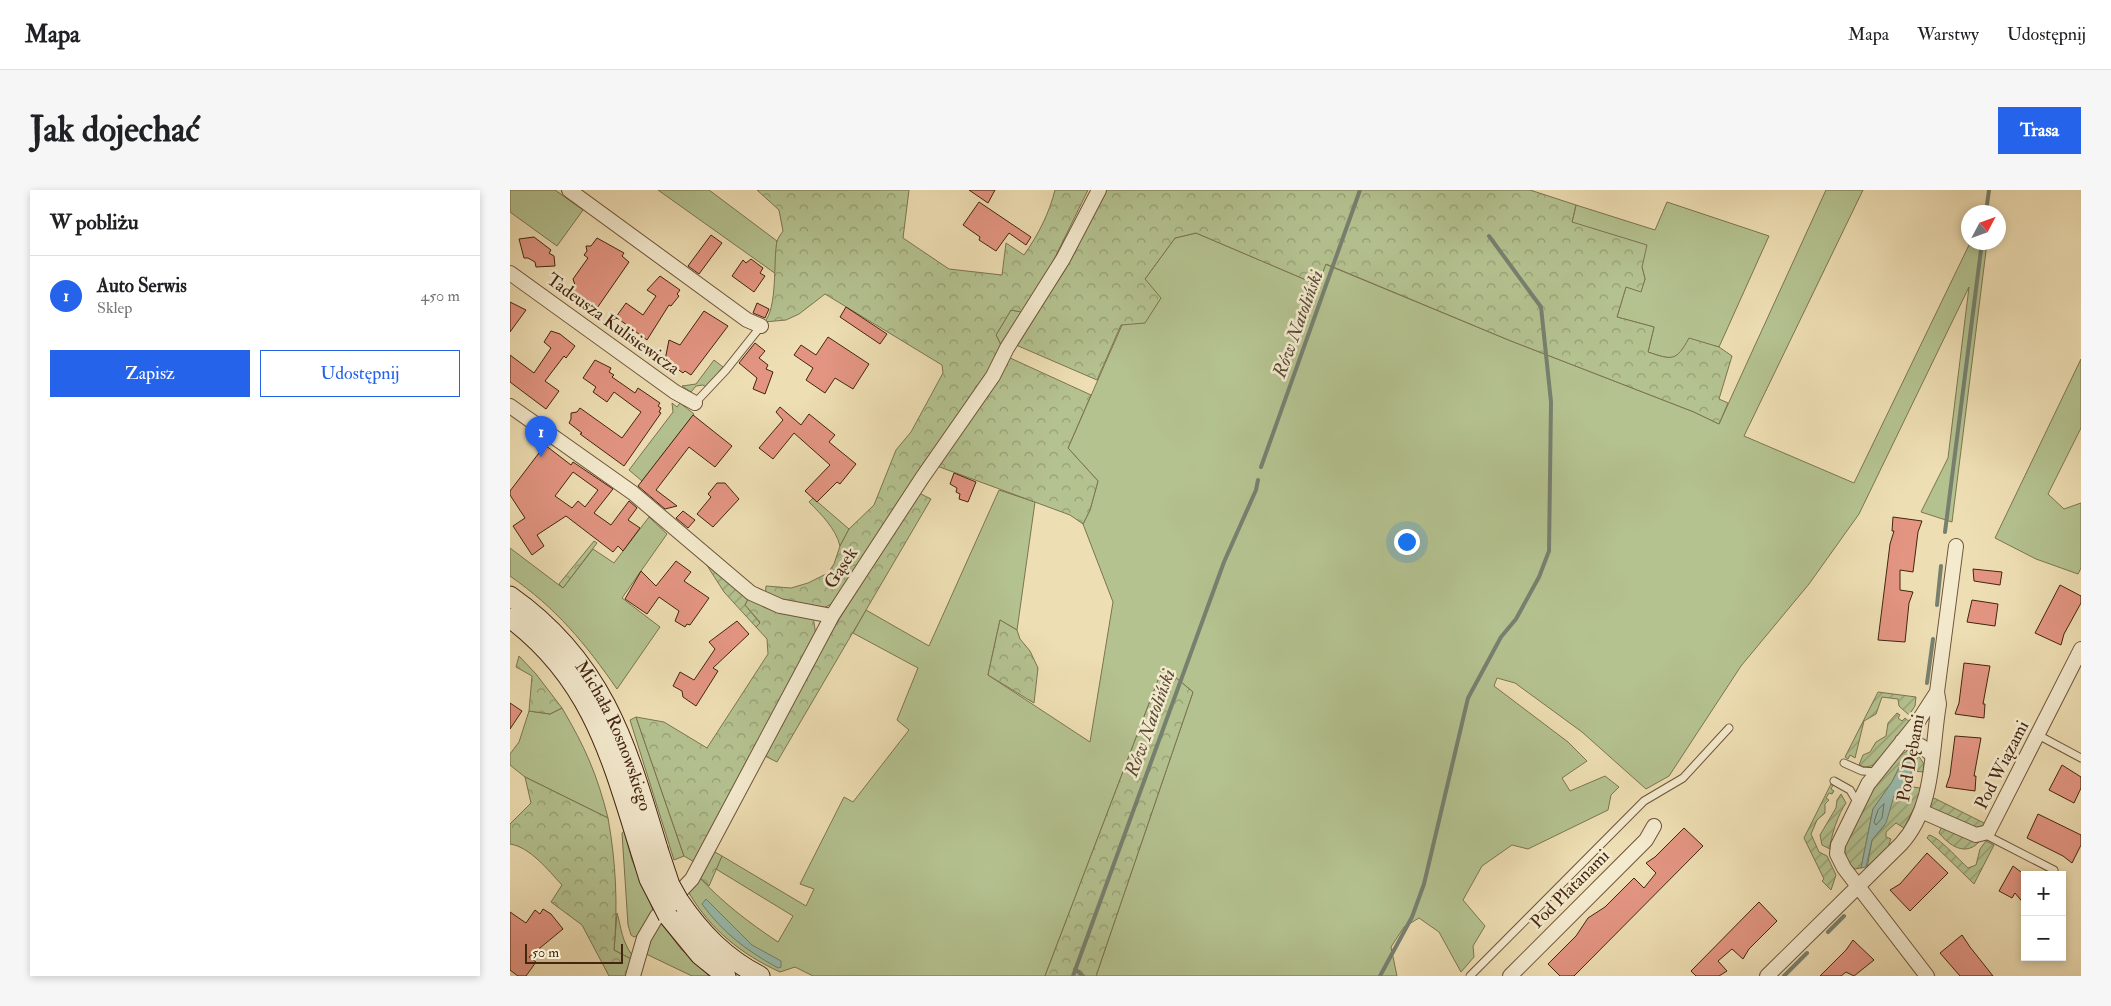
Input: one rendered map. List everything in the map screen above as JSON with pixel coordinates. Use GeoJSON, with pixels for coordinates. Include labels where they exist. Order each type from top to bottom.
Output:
{"type":"FeatureCollection","features":[{"type":"Feature","properties":{"kind":"street"},"geometry":{"type":"LineString","coordinates":[[569,190],[747,320],[762,326]]}},
{"type":"Feature","properties":{"kind":"street","name":"Gąsek"},"geometry":{"type":"LineString","coordinates":[[633,976],[644,938],[657,916],[692,880],[832,616],[922,478],[993,376],[1007,348],[1063,259],[1099,190]]}},
{"type":"Feature","properties":{"kind":"street","name":"Tadeusza Kulisiewicza"},"geometry":{"type":"LineString","coordinates":[[510,274],[674,392],[695,403]]}},
{"type":"Feature","properties":{"kind":"street"},"geometry":{"type":"LineString","coordinates":[[510,406],[633,493],[751,593],[780,606],[832,616]]}},
{"type":"Feature","properties":{"kind":"street","name":"Pod Dębami"},"geometry":{"type":"LineString","coordinates":[[1767,976],[1908,836],[1921,811],[1927,793],[1939,704],[1938,692],[1956,546]]}},
{"type":"Feature","properties":{"kind":"street","name":"Michała Rosnowskiego"},"geometry":{"type":"LineString","coordinates":[[510,596],[559,639],[576,658],[606,704],[629,754],[650,851],[649,879],[674,908]]}},
{"type":"Feature","properties":{"kind":"street","name":"Michała Rosnowskiego"},"geometry":{"type":"LineString","coordinates":[[510,618],[540,644],[560,667],[588,707],[650,851]]}},
{"type":"Feature","properties":{"kind":"street","name":"Pod Wiązami"},"geometry":{"type":"LineString","coordinates":[[1921,811],[1976,835],[1984,834],[1991,829],[2081,650]]}},
{"type":"Feature","properties":{"kind":"street"},"geometry":{"type":"LineString","coordinates":[[1927,976],[1844,868],[1837,854],[1840,838],[1857,802],[1938,692]]}},
{"type":"Feature","properties":{"kind":"street"},"geometry":{"type":"LineString","coordinates":[[1902,742],[1921,746],[1931,754]]}},
{"type":"Feature","properties":{"kind":"street","name":"Pod Platanami"},"geometry":{"type":"LineString","coordinates":[[1510,976],[1646,840],[1654,826]]}},
{"type":"Feature","properties":{"kind":"street"},"geometry":{"type":"LineString","coordinates":[[674,908],[684,938],[700,955],[726,976]]}},
{"type":"Feature","properties":{"kind":"street"},"geometry":{"type":"LineString","coordinates":[[674,908],[714,945],[760,976]]}},
{"type":"Feature","properties":{"kind":"lane"},"geometry":{"type":"LineString","coordinates":[[695,403],[726,370],[762,326]]}},
{"type":"Feature","properties":{"kind":"lane"},"geometry":{"type":"LineString","coordinates":[[1470,976],[1644,801],[1683,778],[1717,744],[1729,728]]}},
{"type":"Feature","properties":{"kind":"lane"},"geometry":{"type":"LineString","coordinates":[[2038,735],[2081,758]]}},
{"type":"Feature","properties":{"kind":"lane"},"geometry":{"type":"LineString","coordinates":[[1844,763],[1862,772],[1878,772]]}},
{"type":"Feature","properties":{"kind":"lane"},"geometry":{"type":"LineString","coordinates":[[1834,781],[1850,790],[1857,802]]}},
{"type":"Feature","properties":{"kind":"lane"},"geometry":{"type":"LineString","coordinates":[[1984,834],[2054,870]]}},
{"type":"Feature","properties":{"kind":"green space"},"geometry":{"type":"Polygon","coordinates":[[[510,190],[555,190],[583,210],[557,246],[510,212],[510,190]]]}},
{"type":"Feature","properties":{"kind":"green space"},"geometry":{"type":"Polygon","coordinates":[[[658,190],[709,190],[777,241],[776,274],[658,190]]]}},
{"type":"Feature","properties":{"kind":"green space"},"geometry":{"type":"Polygon","coordinates":[[[757,190],[909,190],[903,238],[949,269],[1002,275],[1006,243],[1024,255],[1042,224],[1055,190],[1088,190],[1026,313],[1011,310],[996,335],[1003,349],[835,602],[818,611],[765,598],[766,586],[791,588],[808,583],[828,573],[834,564],[840,546],[849,529],[874,505],[896,450],[911,432],[943,373],[942,365],[825,294],[799,314],[786,320],[764,322],[768,316],[773,296],[777,241],[783,231],[779,210],[757,190]]]}},
{"type":"Feature","properties":{"kind":"green space"},"geometry":{"type":"Polygon","coordinates":[[[1105,190],[1530,190],[1576,205],[1572,222],[1647,245],[1642,267],[1645,279],[1641,292],[1626,287],[1617,317],[1654,327],[1648,352],[1663,357],[1673,357],[1677,355],[1689,338],[1719,347],[1732,356],[1719,399],[1728,403],[1719,424],[1694,412],[1511,341],[1326,264],[1318,285],[1196,233],[1175,238],[1145,279],[1161,298],[1145,323],[1121,325],[1097,380],[1016,345],[1065,270],[1105,190]]]}},
{"type":"Feature","properties":{"kind":"green space"},"geometry":{"type":"Polygon","coordinates":[[[1826,190],[1863,190],[1744,436],[1854,483],[1967,250],[1986,250],[1952,522],[1921,512],[1948,458],[1969,287],[1859,514],[1809,584],[1741,666],[1669,776],[1646,789],[1582,732],[1515,683],[1497,678],[1494,686],[1568,742],[1587,761],[1562,778],[1570,791],[1605,776],[1619,787],[1611,795],[1608,810],[1528,849],[1512,845],[1482,866],[1463,900],[1485,926],[1473,946],[1474,957],[1461,972],[1439,932],[1419,918],[1404,927],[1391,947],[1397,976],[1096,976],[1193,692],[1163,667],[1045,976],[813,976],[795,967],[780,972],[752,957],[728,940],[707,918],[689,893],[698,876],[736,911],[778,942],[793,916],[716,869],[722,856],[806,906],[814,889],[800,884],[844,797],[853,802],[909,730],[897,720],[918,668],[853,633],[866,610],[929,646],[999,490],[1035,502],[1017,630],[1000,620],[988,675],[1090,742],[1113,602],[1083,524],[1090,510],[1098,481],[1068,448],[1122,325],[1145,279],[1175,238],[1196,233],[1318,285],[1325,264],[1511,341],[1694,412],[1719,424],[1826,190]]]}},
{"type":"Feature","properties":{"kind":"green space"},"geometry":{"type":"Polygon","coordinates":[[[1667,202],[1769,236],[1719,347],[1689,339],[1680,352],[1673,357],[1663,357],[1648,352],[1654,327],[1617,317],[1626,287],[1641,291],[1645,279],[1642,267],[1572,222],[1576,205],[1655,230],[1667,202]]]}},
{"type":"Feature","properties":{"kind":"green space"},"geometry":{"type":"Polygon","coordinates":[[[1011,310],[1026,313],[1003,349],[996,335],[1011,310]]]}},
{"type":"Feature","properties":{"kind":"green space"},"geometry":{"type":"Polygon","coordinates":[[[1008,357],[1091,395],[1068,448],[1098,481],[1090,510],[1083,524],[1070,515],[937,466],[1008,357]]]}},
{"type":"Feature","properties":{"kind":"green space"},"geometry":{"type":"Polygon","coordinates":[[[2081,359],[2081,428],[2048,494],[2064,509],[2081,503],[2081,568],[2078,574],[2036,559],[1995,538],[2081,359]]]}},
{"type":"Feature","properties":{"kind":"green space"},"geometry":{"type":"Polygon","coordinates":[[[714,360],[723,367],[706,387],[703,385],[696,386],[691,392],[682,386],[696,384],[714,360]]]}},
{"type":"Feature","properties":{"kind":"green space"},"geometry":{"type":"Polygon","coordinates":[[[672,403],[677,407],[680,403],[694,414],[642,481],[629,470],[673,412],[672,403]]]}},
{"type":"Feature","properties":{"kind":"green space"},"geometry":{"type":"Polygon","coordinates":[[[919,493],[931,499],[777,762],[765,756],[833,629],[919,493]]]}},
{"type":"Feature","properties":{"kind":"green space"},"geometry":{"type":"Polygon","coordinates":[[[813,498],[849,529],[840,546],[832,528],[809,502],[813,498]]]}},
{"type":"Feature","properties":{"kind":"green space"},"geometry":{"type":"Polygon","coordinates":[[[649,517],[667,534],[622,598],[660,627],[617,689],[569,627],[542,601],[510,576],[510,548],[563,588],[593,549],[614,563],[649,517]]]}},
{"type":"Feature","properties":{"kind":"green space"},"geometry":{"type":"Polygon","coordinates":[[[594,541],[597,543],[563,588],[559,584],[594,541]]]}},
{"type":"Feature","properties":{"kind":"green space"},"geometry":{"type":"Polygon","coordinates":[[[701,556],[750,595],[745,605],[760,623],[756,627],[724,592],[701,556]]]}},
{"type":"Feature","properties":{"kind":"green space"},"geometry":{"type":"Polygon","coordinates":[[[750,595],[813,616],[816,636],[696,863],[684,856],[636,717],[664,722],[707,748],[768,654],[767,639],[756,627],[760,622],[745,605],[750,595]]]}},
{"type":"Feature","properties":{"kind":"green space"},"geometry":{"type":"Polygon","coordinates":[[[1000,620],[1017,630],[1020,639],[1030,651],[1038,668],[1034,703],[988,675],[1000,620]]]}},
{"type":"Feature","properties":{"kind":"green space"},"geometry":{"type":"Polygon","coordinates":[[[519,656],[536,674],[562,708],[550,714],[529,711],[532,676],[516,667],[519,656]]]}},
{"type":"Feature","properties":{"kind":"green space"},"geometry":{"type":"Polygon","coordinates":[[[1163,667],[1193,692],[1096,976],[1045,976],[1163,667]]]}},
{"type":"Feature","properties":{"kind":"green space"},"geometry":{"type":"Polygon","coordinates":[[[1878,692],[1916,697],[1915,706],[1909,715],[1899,706],[1898,699],[1882,697],[1876,714],[1864,721],[1855,758],[1850,755],[1848,759],[1845,757],[1878,692]]]}},
{"type":"Feature","properties":{"kind":"green space"},"geometry":{"type":"Polygon","coordinates":[[[562,708],[590,761],[608,818],[525,777],[510,765],[510,754],[519,742],[529,711],[550,714],[562,708]]]}},
{"type":"Feature","properties":{"kind":"green space"},"geometry":{"type":"Polygon","coordinates":[[[1897,713],[1900,715],[1898,718],[1902,721],[1905,718],[1912,724],[1876,765],[1865,767],[1859,765],[1863,755],[1870,752],[1876,742],[1886,736],[1888,723],[1897,713]]]}},
{"type":"Feature","properties":{"kind":"green space"},"geometry":{"type":"Polygon","coordinates":[[[636,717],[684,856],[674,860],[630,720],[636,717]]]}},
{"type":"Feature","properties":{"kind":"green space"},"geometry":{"type":"Polygon","coordinates":[[[1907,751],[1913,753],[1901,764],[1892,782],[1873,809],[1861,868],[1855,869],[1845,855],[1847,839],[1852,826],[1869,796],[1889,767],[1907,751]]]}},
{"type":"Feature","properties":{"kind":"green space"},"geometry":{"type":"Polygon","coordinates":[[[1918,755],[1924,764],[1923,772],[1914,771],[1910,776],[1918,755]]]}},
{"type":"Feature","properties":{"kind":"green space"},"geometry":{"type":"Polygon","coordinates":[[[1910,776],[1913,787],[1920,788],[1919,798],[1904,828],[1896,823],[1886,832],[1886,837],[1891,839],[1888,847],[1867,868],[1872,840],[1884,826],[1894,796],[1907,784],[1910,776]]]}},
{"type":"Feature","properties":{"kind":"green space"},"geometry":{"type":"Polygon","coordinates":[[[525,777],[608,818],[616,884],[614,950],[631,959],[627,976],[609,976],[582,925],[551,902],[562,885],[532,854],[510,844],[510,824],[531,803],[525,777]]]}},
{"type":"Feature","properties":{"kind":"green space"},"geometry":{"type":"Polygon","coordinates":[[[1831,784],[1833,785],[1831,789],[1834,791],[1832,794],[1829,793],[1826,798],[1829,800],[1825,804],[1825,813],[1817,820],[1811,834],[1819,852],[1827,856],[1836,875],[1831,890],[1822,881],[1824,879],[1804,838],[1831,784]]]}},
{"type":"Feature","properties":{"kind":"green space"},"geometry":{"type":"Polygon","coordinates":[[[1841,794],[1846,803],[1835,825],[1830,849],[1822,845],[1820,835],[1836,808],[1837,800],[1841,794]]]}},
{"type":"Feature","properties":{"kind":"green space"},"geometry":{"type":"Polygon","coordinates":[[[1930,797],[1986,824],[1980,829],[1933,811],[1929,804],[1930,797]]]}},
{"type":"Feature","properties":{"kind":"green space"},"geometry":{"type":"Polygon","coordinates":[[[1942,826],[1979,842],[1968,849],[1958,848],[1939,833],[1942,826]]]}},
{"type":"Feature","properties":{"kind":"green space"},"geometry":{"type":"Polygon","coordinates":[[[624,831],[632,860],[653,910],[639,935],[634,937],[631,935],[628,925],[622,833],[624,831]]]}},
{"type":"Feature","properties":{"kind":"green space"},"geometry":{"type":"Polygon","coordinates":[[[1929,835],[1943,844],[1968,868],[1976,865],[1980,849],[1986,841],[1994,845],[1974,884],[1927,838],[1929,835]]]}},
{"type":"Feature","properties":{"kind":"green space"},"geometry":{"type":"Polygon","coordinates":[[[713,851],[722,856],[709,886],[698,876],[713,851]]]}},
{"type":"Feature","properties":{"kind":"green space"},"geometry":{"type":"Polygon","coordinates":[[[617,913],[624,939],[632,955],[631,959],[614,950],[617,913]]]}},
{"type":"Feature","properties":{"kind":"green space"},"geometry":{"type":"Polygon","coordinates":[[[659,920],[681,949],[709,976],[692,976],[646,954],[645,949],[659,920]]]}},
{"type":"Feature","properties":{"kind":"water"},"geometry":{"type":"Polygon","coordinates":[[[1913,753],[1918,755],[1907,784],[1894,796],[1886,823],[1872,840],[1866,867],[1861,868],[1873,809],[1892,782],[1901,764],[1913,753]]]}},
{"type":"Feature","properties":{"kind":"water"},"geometry":{"type":"Polygon","coordinates":[[[706,899],[752,945],[781,961],[781,967],[778,968],[756,955],[727,933],[702,904],[706,899]]]}},
{"type":"Feature","properties":{"kind":"building"},"geometry":{"type":"Polygon","coordinates":[[[969,190],[995,190],[988,203],[969,190]]]}},
{"type":"Feature","properties":{"kind":"building"},"geometry":{"type":"Polygon","coordinates":[[[979,202],[1031,237],[1026,245],[1009,233],[996,251],[979,240],[980,237],[963,225],[979,202]]]}},
{"type":"Feature","properties":{"kind":"building"},"geometry":{"type":"Polygon","coordinates":[[[711,235],[722,243],[699,274],[688,266],[711,235]]]}},
{"type":"Feature","properties":{"kind":"building"},"geometry":{"type":"Polygon","coordinates":[[[534,237],[551,250],[549,253],[554,256],[555,266],[536,267],[535,262],[524,258],[519,239],[534,237]]]}},
{"type":"Feature","properties":{"kind":"building"},"geometry":{"type":"Polygon","coordinates":[[[597,238],[624,253],[622,256],[629,262],[595,311],[573,292],[575,285],[573,279],[588,258],[584,255],[587,251],[586,246],[591,246],[597,238]]]}},
{"type":"Feature","properties":{"kind":"building"},"geometry":{"type":"Polygon","coordinates":[[[751,259],[763,268],[760,273],[765,276],[754,292],[732,276],[743,260],[746,263],[751,259]]]}},
{"type":"Feature","properties":{"kind":"building"},"geometry":{"type":"Polygon","coordinates":[[[660,276],[680,290],[677,294],[679,296],[671,306],[669,305],[647,340],[616,317],[626,303],[643,315],[656,296],[647,290],[660,276]]]}},
{"type":"Feature","properties":{"kind":"building"},"geometry":{"type":"Polygon","coordinates":[[[510,302],[526,310],[510,332],[510,302]]]}},
{"type":"Feature","properties":{"kind":"building"},"geometry":{"type":"Polygon","coordinates":[[[757,303],[769,309],[765,318],[753,313],[757,303]]]}},
{"type":"Feature","properties":{"kind":"building"},"geometry":{"type":"Polygon","coordinates":[[[846,307],[887,334],[880,344],[840,317],[846,307]]]}},
{"type":"Feature","properties":{"kind":"building"},"geometry":{"type":"Polygon","coordinates":[[[704,311],[728,326],[691,375],[685,371],[683,373],[665,360],[669,340],[680,345],[704,311]]]}},
{"type":"Feature","properties":{"kind":"building"},"geometry":{"type":"Polygon","coordinates":[[[551,331],[560,334],[575,346],[566,358],[564,356],[545,381],[559,391],[546,409],[510,382],[510,355],[534,373],[551,348],[544,342],[551,331]]]}},
{"type":"Feature","properties":{"kind":"building"},"geometry":{"type":"Polygon","coordinates":[[[828,337],[869,364],[853,389],[835,378],[825,393],[806,380],[813,368],[794,355],[801,345],[816,355],[828,337]]]}},
{"type":"Feature","properties":{"kind":"building"},"geometry":{"type":"Polygon","coordinates":[[[755,343],[765,351],[759,358],[768,365],[766,369],[773,372],[765,394],[753,389],[757,378],[739,363],[755,343]]]}},
{"type":"Feature","properties":{"kind":"building"},"geometry":{"type":"Polygon","coordinates":[[[595,360],[611,368],[609,372],[614,375],[612,377],[635,393],[638,388],[660,403],[658,406],[661,408],[659,412],[661,413],[624,466],[580,434],[582,433],[569,423],[571,413],[577,412],[580,408],[622,438],[641,412],[614,392],[607,402],[593,392],[596,387],[583,378],[595,360]]]}},
{"type":"Feature","properties":{"kind":"building"},"geometry":{"type":"Polygon","coordinates":[[[780,407],[801,425],[809,414],[835,435],[829,442],[856,464],[840,484],[837,482],[817,502],[805,491],[830,465],[794,433],[773,459],[759,448],[783,420],[776,412],[780,407]]]}},
{"type":"Feature","properties":{"kind":"building"},"geometry":{"type":"Polygon","coordinates":[[[693,415],[732,446],[715,467],[689,447],[656,490],[677,506],[665,509],[638,486],[693,415]]]}},
{"type":"Feature","properties":{"kind":"building"},"geometry":{"type":"Polygon","coordinates":[[[545,445],[571,465],[573,462],[613,489],[594,513],[611,525],[629,501],[637,508],[628,520],[640,528],[623,551],[618,546],[613,552],[566,516],[537,535],[544,546],[532,555],[513,526],[525,518],[510,495],[510,491],[545,445]],[[573,472],[555,496],[572,508],[578,501],[585,507],[598,490],[573,472]]]}},
{"type":"Feature","properties":{"kind":"building"},"geometry":{"type":"Polygon","coordinates":[[[954,473],[976,482],[968,502],[959,499],[960,494],[956,492],[957,488],[950,484],[954,473]]]}},
{"type":"Feature","properties":{"kind":"building"},"geometry":{"type":"Polygon","coordinates":[[[717,483],[725,483],[739,499],[713,527],[697,514],[711,497],[708,494],[717,483]]]}},
{"type":"Feature","properties":{"kind":"building"},"geometry":{"type":"Polygon","coordinates":[[[683,511],[695,520],[688,528],[676,518],[683,511]]]}},
{"type":"Feature","properties":{"kind":"building"},"geometry":{"type":"Polygon","coordinates":[[[1893,517],[1922,521],[1918,532],[1913,572],[1900,570],[1900,590],[1913,592],[1909,603],[1905,642],[1878,640],[1890,544],[1894,531],[1892,531],[1893,517]]]}},
{"type":"Feature","properties":{"kind":"building"},"geometry":{"type":"Polygon","coordinates":[[[676,561],[691,572],[684,581],[709,598],[690,625],[687,624],[685,627],[675,621],[679,611],[659,597],[647,614],[625,599],[641,571],[656,586],[676,561]]]}},
{"type":"Feature","properties":{"kind":"building"},"geometry":{"type":"Polygon","coordinates":[[[1973,569],[2002,572],[2000,585],[1974,581],[1973,569]]]}},
{"type":"Feature","properties":{"kind":"building"},"geometry":{"type":"Polygon","coordinates":[[[2060,585],[2081,596],[2081,603],[2064,634],[2061,645],[2035,633],[2060,585]]]}},
{"type":"Feature","properties":{"kind":"building"},"geometry":{"type":"Polygon","coordinates":[[[1972,600],[1998,604],[1995,626],[1967,622],[1972,600]]]}},
{"type":"Feature","properties":{"kind":"building"},"geometry":{"type":"Polygon","coordinates":[[[737,621],[749,634],[713,668],[718,671],[696,706],[683,697],[682,691],[673,686],[680,672],[694,680],[715,649],[709,642],[737,621]]]}},
{"type":"Feature","properties":{"kind":"building"},"geometry":{"type":"Polygon","coordinates":[[[1964,663],[1990,666],[1983,704],[1985,704],[1984,718],[1955,714],[1959,703],[1964,663]]]}},
{"type":"Feature","properties":{"kind":"building"},"geometry":{"type":"Polygon","coordinates":[[[510,703],[522,711],[510,729],[510,703]]]}},
{"type":"Feature","properties":{"kind":"building"},"geometry":{"type":"Polygon","coordinates":[[[1955,736],[1981,738],[1974,776],[1976,776],[1975,791],[1946,787],[1950,775],[1955,736]]]}},
{"type":"Feature","properties":{"kind":"building"},"geometry":{"type":"Polygon","coordinates":[[[2062,765],[2081,777],[2081,788],[2074,803],[2049,790],[2062,765]]]}},
{"type":"Feature","properties":{"kind":"building"},"geometry":{"type":"Polygon","coordinates":[[[2038,814],[2081,835],[2081,845],[2072,863],[2063,856],[2027,838],[2038,814]]]}},
{"type":"Feature","properties":{"kind":"building"},"geometry":{"type":"Polygon","coordinates":[[[1684,828],[1703,846],[1574,976],[1560,976],[1548,964],[1576,936],[1588,918],[1605,907],[1634,878],[1644,888],[1656,873],[1646,863],[1655,857],[1684,828]]]}},
{"type":"Feature","properties":{"kind":"building"},"geometry":{"type":"Polygon","coordinates":[[[1927,853],[1948,873],[1910,911],[1890,890],[1900,884],[1927,853]]]}},
{"type":"Feature","properties":{"kind":"building"},"geometry":{"type":"Polygon","coordinates":[[[2013,866],[2021,872],[2021,900],[2015,893],[2012,898],[1999,891],[2013,866]]]}},
{"type":"Feature","properties":{"kind":"building"},"geometry":{"type":"Polygon","coordinates":[[[1759,902],[1777,921],[1749,949],[1743,959],[1732,949],[1718,961],[1727,971],[1719,976],[1696,976],[1691,971],[1759,902]]]}},
{"type":"Feature","properties":{"kind":"building"},"geometry":{"type":"Polygon","coordinates":[[[543,909],[551,914],[563,929],[529,957],[536,962],[526,976],[518,976],[510,970],[510,912],[526,923],[535,910],[540,914],[543,909]]]}},
{"type":"Feature","properties":{"kind":"building"},"geometry":{"type":"Polygon","coordinates":[[[1962,935],[1993,976],[1960,976],[1940,953],[1962,935]]]}},
{"type":"Feature","properties":{"kind":"building"},"geometry":{"type":"Polygon","coordinates":[[[1853,940],[1874,960],[1854,976],[1846,972],[1841,976],[1820,976],[1846,950],[1853,940]]]}},
{"type":"Feature","properties":{"kind":"waterway","name":"Rów Natoliński"},"geometry":{"type":"LineString","coordinates":[[1261,467],[1360,190]]}},
{"type":"Feature","properties":{"kind":"waterway"},"geometry":{"type":"LineString","coordinates":[[1987,205],[1989,190]]}},
{"type":"Feature","properties":{"kind":"waterway"},"geometry":{"type":"LineString","coordinates":[[1380,976],[1412,917],[1424,884],[1468,698],[1501,637],[1516,619],[1539,577],[1549,551],[1551,402],[1541,307],[1489,236]]}},
{"type":"Feature","properties":{"kind":"waterway"},"geometry":{"type":"LineString","coordinates":[[1945,532],[1981,250]]}},
{"type":"Feature","properties":{"kind":"waterway","name":"Rów Natoliński"},"geometry":{"type":"LineString","coordinates":[[1073,976],[1224,562],[1256,490],[1258,480]]}},
{"type":"Feature","properties":{"kind":"waterway"},"geometry":{"type":"LineString","coordinates":[[1937,605],[1941,566]]}},
{"type":"Feature","properties":{"kind":"waterway"},"geometry":{"type":"LineString","coordinates":[[1927,683],[1933,639]]}},
{"type":"Feature","properties":{"kind":"waterway"},"geometry":{"type":"LineString","coordinates":[[1828,932],[1844,916]]}},
{"type":"Feature","properties":{"kind":"waterway"},"geometry":{"type":"LineString","coordinates":[[1784,976],[1807,953]]}},
{"type":"Feature","properties":{"kind":"waterway"},"geometry":{"type":"LineString","coordinates":[[1075,969],[1083,976]]}},
{"type":"Feature","properties":{"kind":"place","name":"Auto Serwis"},"geometry":{"type":"Point","coordinates":[541,457]}}]}
